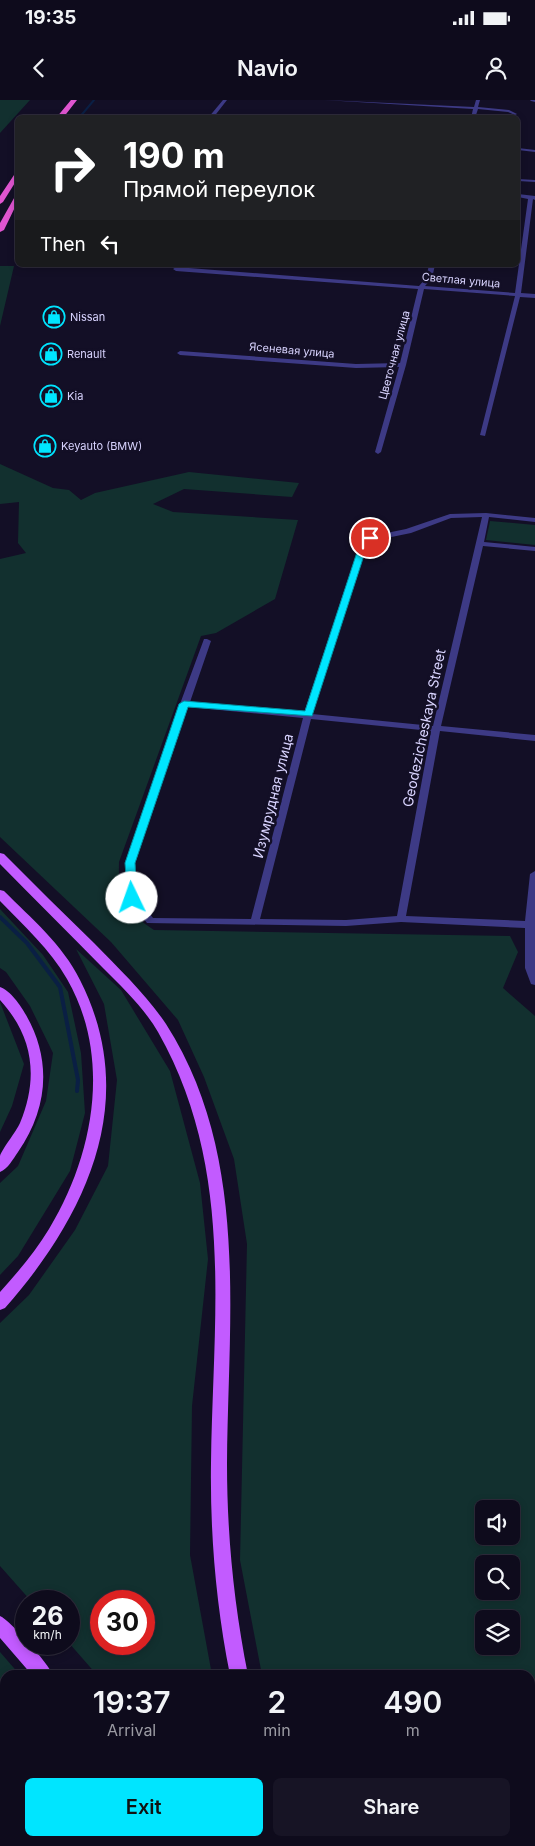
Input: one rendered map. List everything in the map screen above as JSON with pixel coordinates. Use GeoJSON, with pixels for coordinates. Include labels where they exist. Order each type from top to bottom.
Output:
{"type":"FeatureCollection","features":[{"type":"Feature","properties":{"kind":"highway"},"geometry":{"type":"LineString","coordinates":[[62,115],[74,100]]}},
{"type":"Feature","properties":{"kind":"highway"},"geometry":{"type":"LineString","coordinates":[[69,115],[81,100]]}},
{"type":"Feature","properties":{"kind":"highway"},"geometry":{"type":"LineString","coordinates":[[0,202],[15,177]]}},
{"type":"Feature","properties":{"kind":"highway"},"geometry":{"type":"LineString","coordinates":[[0,230],[15,199]]}},
{"type":"Feature","properties":{"kind":"main road"},"geometry":{"type":"LineString","coordinates":[[0,857],[136,994],[162,1028],[184,1068],[202,1115],[215,1177],[223,1234],[224,1295],[219,1464],[220,1549],[228,1623],[238,1670]]}},
{"type":"Feature","properties":{"kind":"main road"},"geometry":{"type":"LineString","coordinates":[[0,894],[51,946],[74,980],[93,1022],[102,1075],[96,1130],[80,1184],[52,1238],[23,1280],[0,1303]]}},
{"type":"Feature","properties":{"kind":"main road"},"geometry":{"type":"LineString","coordinates":[[0,992],[22,1019],[34,1041],[39,1076],[31,1111],[16,1146],[0,1166]]}},
{"type":"Feature","properties":{"kind":"main road"},"geometry":{"type":"LineString","coordinates":[[0,1625],[40,1670]]}},
{"type":"Feature","properties":{"kind":"street"},"geometry":{"type":"LineString","coordinates":[[212,115],[225,100]]}},
{"type":"Feature","properties":{"kind":"street"},"geometry":{"type":"LineString","coordinates":[[326,100],[476,108],[509,111],[515,114]]}},
{"type":"Feature","properties":{"kind":"street"},"geometry":{"type":"LineString","coordinates":[[474,115],[478,100]]}},
{"type":"Feature","properties":{"kind":"street"},"geometry":{"type":"LineString","coordinates":[[520,149],[535,151]]}},
{"type":"Feature","properties":{"kind":"street"},"geometry":{"type":"LineString","coordinates":[[520,180],[535,182]]}},
{"type":"Feature","properties":{"kind":"street"},"geometry":{"type":"LineString","coordinates":[[483,435],[518,295],[533,197],[520,196]]}},
{"type":"Feature","properties":{"kind":"street"},"geometry":{"type":"LineString","coordinates":[[243,273],[246,267]]}},
{"type":"Feature","properties":{"kind":"street","name":"Цветочная улица"},"geometry":{"type":"LineString","coordinates":[[378,452],[403,365],[422,286],[428,278],[431,267]]}},
{"type":"Feature","properties":{"kind":"street","name":"Светлая улица"},"geometry":{"type":"LineString","coordinates":[[176,269],[535,296]]}},
{"type":"Feature","properties":{"kind":"street","name":"Ясеневая улица"},"geometry":{"type":"LineString","coordinates":[[180,353],[356,366],[403,365]]}},
{"type":"Feature","properties":{"kind":"street","name":"Изумрудная улица"},"geometry":{"type":"LineString","coordinates":[[256,920],[308,714],[363,546],[370,538],[408,531],[450,516],[486,516],[535,520]]}},
{"type":"Feature","properties":{"kind":"street","name":"Geodezicheskaya Street"},"geometry":{"type":"LineString","coordinates":[[400,919],[436,729],[486,516]]}},
{"type":"Feature","properties":{"kind":"street"},"geometry":{"type":"LineString","coordinates":[[480,544],[535,549]]}},
{"type":"Feature","properties":{"kind":"street"},"geometry":{"type":"LineString","coordinates":[[207,642],[130,863],[132,898],[150,921],[256,920],[346,923],[400,919],[528,926]]}},
{"type":"Feature","properties":{"kind":"street"},"geometry":{"type":"LineString","coordinates":[[184,704],[308,714],[535,738]]}},
{"type":"Feature","properties":{"kind":"street"},"geometry":{"type":"LineString","coordinates":[[535,874],[528,926],[532,940],[528,964],[535,981]]}},
{"type":"Feature","properties":{"kind":"green space"},"geometry":{"type":"Polygon","coordinates":[[[0,100],[30,100],[15,115],[0,133],[0,100]]]}},
{"type":"Feature","properties":{"kind":"green space"},"geometry":{"type":"Polygon","coordinates":[[[0,266],[14,266],[0,326],[0,266]]]}},
{"type":"Feature","properties":{"kind":"green space"},"geometry":{"type":"Polygon","coordinates":[[[0,464],[53,488],[69,490],[81,500],[95,493],[189,472],[299,483],[292,497],[184,489],[153,504],[173,512],[298,520],[275,599],[216,633],[201,636],[119,862],[121,895],[135,916],[154,930],[510,936],[518,952],[503,988],[535,1016],[535,1670],[261,1670],[240,1560],[247,1244],[234,1159],[204,1077],[178,1020],[111,942],[0,837],[0,559],[26,553],[18,543],[19,502],[0,504],[0,464]]]}},
{"type":"Feature","properties":{"kind":"green space"},"geometry":{"type":"Polygon","coordinates":[[[490,521],[535,525],[535,545],[486,540],[490,521]]]}},
{"type":"Feature","properties":{"kind":"green space"},"geometry":{"type":"Polygon","coordinates":[[[0,909],[43,955],[68,992],[81,1053],[85,1113],[70,1171],[18,1256],[0,1275],[0,1183],[18,1166],[46,1101],[53,1053],[30,1006],[6,972],[0,968],[0,909]]]}},
{"type":"Feature","properties":{"kind":"green space"},"geometry":{"type":"Polygon","coordinates":[[[76,949],[121,990],[170,1071],[200,1183],[208,1259],[192,1406],[190,1555],[211,1670],[93,1670],[80,1655],[80,1590],[21,1590],[0,1566],[0,1323],[29,1295],[75,1230],[108,1166],[117,1080],[104,1004],[76,949]]]}},
{"type":"Feature","properties":{"kind":"green space"},"geometry":{"type":"Polygon","coordinates":[[[0,1002],[24,1064],[12,1106],[0,1132],[0,1002]]]}},
{"type":"Feature","properties":{"kind":"green space"},"geometry":{"type":"Polygon","coordinates":[[[0,1652],[16,1670],[0,1670],[0,1652]]]}},
{"type":"Feature","properties":{"kind":"waterway"},"geometry":{"type":"LineString","coordinates":[[82,115],[94,100]]}},
{"type":"Feature","properties":{"kind":"waterway"},"geometry":{"type":"LineString","coordinates":[[0,917],[27,943],[60,987],[78,1080],[77,1091]]}},
{"type":"Feature","properties":{"kind":"place","name":"Nissan"},"geometry":{"type":"Point","coordinates":[54,317]}},
{"type":"Feature","properties":{"kind":"place","name":"Renault"},"geometry":{"type":"Point","coordinates":[51,354]}},
{"type":"Feature","properties":{"kind":"place","name":"Kia"},"geometry":{"type":"Point","coordinates":[51,396]}},
{"type":"Feature","properties":{"kind":"place","name":"Keyauto (BMW)"},"geometry":{"type":"Point","coordinates":[45,446]}},
{"type":"Feature","properties":{"kind":"route"},"geometry":{"type":"LineString","coordinates":[[132,898],[130,863],[184,704],[308,714],[363,546],[370,538]]}}]}
